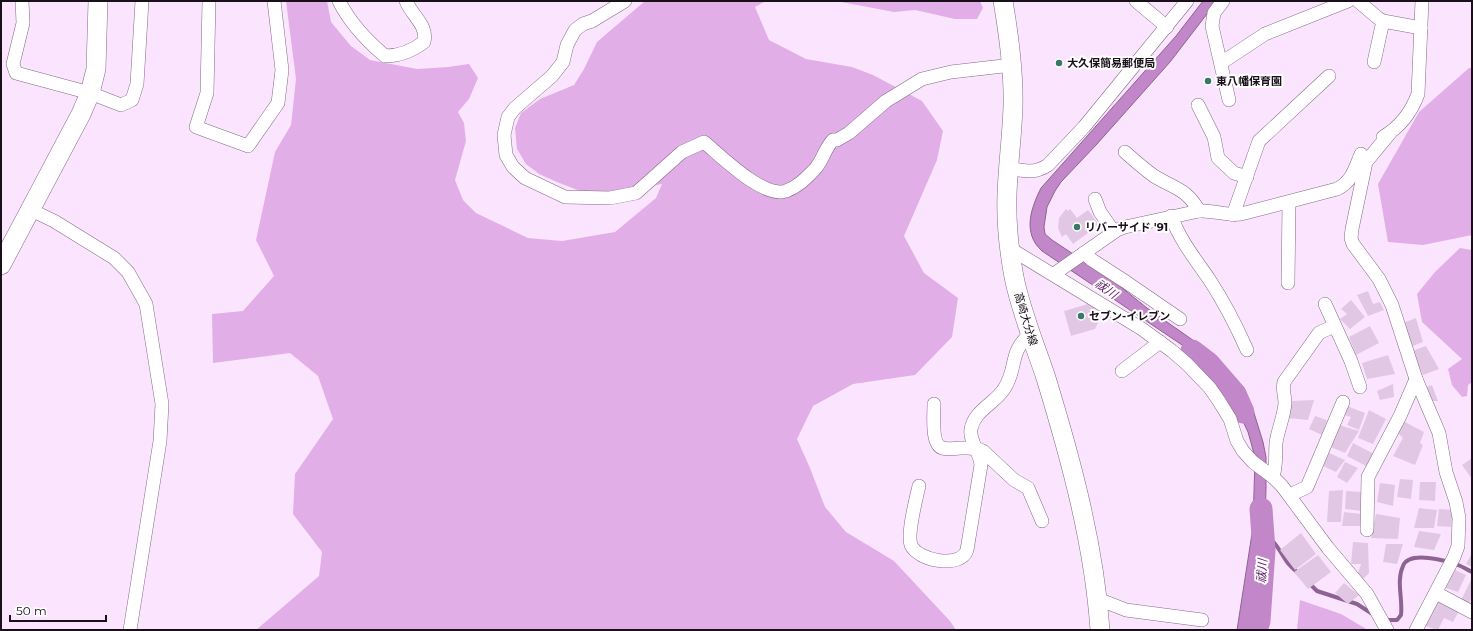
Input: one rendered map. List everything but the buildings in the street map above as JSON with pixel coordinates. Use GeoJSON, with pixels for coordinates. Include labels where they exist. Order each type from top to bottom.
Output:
{"type":"FeatureCollection","features":[{"type":"Feature","properties":{"kind":"main road"},"geometry":{"type":"LineString","coordinates":[[1,265],[81,114],[90,93],[96,69],[98,1]]}},
{"type":"Feature","properties":{"kind":"main road","name":"高崎大分線"},"geometry":{"type":"LineString","coordinates":[[1003,1],[1012,65],[1013,106],[1007,195],[1009,248],[1018,297],[1045,376],[1082,513],[1094,571],[1100,630]]}},
{"type":"Feature","properties":{"kind":"street"},"geometry":{"type":"LineString","coordinates":[[22,1],[23,23],[13,64],[16,73],[90,93],[121,105],[132,100],[137,84],[142,1]]}},
{"type":"Feature","properties":{"kind":"street"},"geometry":{"type":"LineString","coordinates":[[209,1],[207,93],[196,127],[248,146],[278,103],[282,70],[274,1]]}},
{"type":"Feature","properties":{"kind":"street"},"geometry":{"type":"LineString","coordinates":[[339,1],[347,16],[366,40],[385,56],[395,56],[412,50],[424,42],[426,34],[421,23],[406,1]]}},
{"type":"Feature","properties":{"kind":"street"},"geometry":{"type":"LineString","coordinates":[[625,1],[575,30],[567,46],[563,62],[552,76],[515,108],[508,117],[504,135],[506,155],[513,167],[525,178],[565,198],[610,198],[636,192],[682,152],[704,142],[752,182],[768,191],[785,192],[798,185],[817,167],[827,146],[833,140],[836,140],[849,132],[886,101],[922,79],[951,72],[1012,65]]}},
{"type":"Feature","properties":{"kind":"street"},"geometry":{"type":"LineString","coordinates":[[1136,1],[1167,26]]}},
{"type":"Feature","properties":{"kind":"street"},"geometry":{"type":"LineString","coordinates":[[1009,168],[1034,172],[1042,170],[1048,165],[1084,127],[1187,1]]}},
{"type":"Feature","properties":{"kind":"street"},"geometry":{"type":"LineString","coordinates":[[1224,1],[1214,13],[1212,26],[1229,100]]}},
{"type":"Feature","properties":{"kind":"street"},"geometry":{"type":"LineString","coordinates":[[1221,63],[1265,34],[1325,5],[1348,1]]}},
{"type":"Feature","properties":{"kind":"street"},"geometry":{"type":"LineString","coordinates":[[1358,1],[1383,21],[1421,28]]}},
{"type":"Feature","properties":{"kind":"street"},"geometry":{"type":"LineString","coordinates":[[1416,630],[1452,563],[1458,546],[1459,518],[1456,502],[1446,472],[1439,433],[1416,379],[1398,321],[1379,279],[1357,250],[1351,238],[1362,176],[1366,162],[1390,133],[1408,115],[1418,94],[1422,1]]}},
{"type":"Feature","properties":{"kind":"street"},"geometry":{"type":"LineString","coordinates":[[1374,62],[1383,21]]}},
{"type":"Feature","properties":{"kind":"street"},"geometry":{"type":"LineString","coordinates":[[1233,215],[1259,141],[1329,76]]}},
{"type":"Feature","properties":{"kind":"street"},"geometry":{"type":"LineString","coordinates":[[1198,105],[1214,137],[1218,158],[1234,174],[1247,177]]}},
{"type":"Feature","properties":{"kind":"street"},"geometry":{"type":"LineString","coordinates":[[1057,272],[1114,232],[1125,227],[1199,211],[1233,215],[1289,202],[1342,187],[1353,175],[1364,150],[1390,133]]}},
{"type":"Feature","properties":{"kind":"street"},"geometry":{"type":"LineString","coordinates":[[1125,152],[1153,175],[1186,194],[1192,199],[1199,211]]}},
{"type":"Feature","properties":{"kind":"street"},"geometry":{"type":"LineString","coordinates":[[1095,199],[1100,212],[1114,232]]}},
{"type":"Feature","properties":{"kind":"street"},"geometry":{"type":"LineString","coordinates":[[1288,283],[1289,202]]}},
{"type":"Feature","properties":{"kind":"street"},"geometry":{"type":"LineString","coordinates":[[31,210],[54,221],[114,258],[128,272],[146,304],[162,404],[160,441],[130,630]]}},
{"type":"Feature","properties":{"kind":"street"},"geometry":{"type":"LineString","coordinates":[[1171,216],[1188,250],[1209,279],[1233,318],[1247,350]]}},
{"type":"Feature","properties":{"kind":"street"},"geometry":{"type":"LineString","coordinates":[[1009,248],[1057,272],[1160,342],[1187,364],[1214,393],[1230,419],[1239,445],[1253,462],[1271,475],[1290,495],[1328,548],[1367,594],[1387,630]]}},
{"type":"Feature","properties":{"kind":"street"},"geometry":{"type":"LineString","coordinates":[[1081,255],[1092,260],[1180,319]]}},
{"type":"Feature","properties":{"kind":"street"},"geometry":{"type":"LineString","coordinates":[[1325,304],[1351,361],[1360,387]]}},
{"type":"Feature","properties":{"kind":"street"},"geometry":{"type":"LineString","coordinates":[[1271,475],[1276,464],[1276,442],[1284,411],[1284,382],[1319,333],[1334,326]]}},
{"type":"Feature","properties":{"kind":"street"},"geometry":{"type":"LineString","coordinates":[[918,486],[910,535],[913,547],[920,554],[934,559],[949,561],[962,558],[966,554],[967,550],[981,465],[971,434],[974,419],[1004,389],[1010,378],[1016,352],[1022,341],[1030,334]]}},
{"type":"Feature","properties":{"kind":"street"},"geometry":{"type":"LineString","coordinates":[[1122,371],[1160,342]]}},
{"type":"Feature","properties":{"kind":"street"},"geometry":{"type":"LineString","coordinates":[[1367,530],[1368,477],[1400,416],[1416,379]]}},
{"type":"Feature","properties":{"kind":"street"},"geometry":{"type":"LineString","coordinates":[[1290,495],[1307,487],[1343,402]]}},
{"type":"Feature","properties":{"kind":"street"},"geometry":{"type":"LineString","coordinates":[[934,404],[935,437],[937,444],[940,447],[946,448],[976,448],[986,454],[1014,480],[1028,488],[1042,521]]}},
{"type":"Feature","properties":{"kind":"street"},"geometry":{"type":"LineString","coordinates":[[1436,593],[1472,612]]}},
{"type":"Feature","properties":{"kind":"street"},"geometry":{"type":"LineString","coordinates":[[1098,599],[1126,610],[1202,620]]}},
{"type":"Feature","properties":{"kind":"shaded area"},"geometry":{"type":"Polygon","coordinates":[[[286,1],[327,1],[331,22],[351,46],[370,60],[417,69],[469,64],[478,78],[469,99],[458,112],[464,123],[466,141],[455,180],[463,200],[476,213],[528,238],[562,241],[615,232],[656,198],[662,184],[604,193],[580,191],[539,174],[526,164],[517,149],[515,128],[521,113],[540,99],[574,85],[584,69],[597,42],[645,1],[766,1],[755,7],[769,40],[806,59],[852,67],[873,75],[922,101],[943,131],[937,160],[904,236],[924,273],[958,298],[952,337],[915,375],[853,384],[813,406],[797,439],[825,507],[846,532],[894,561],[950,621],[956,630],[256,630],[319,576],[322,552],[293,514],[295,474],[333,419],[318,376],[290,353],[213,363],[212,314],[243,311],[274,276],[256,240],[275,152],[291,125],[296,79],[286,1]]]}},
{"type":"Feature","properties":{"kind":"shaded area"},"geometry":{"type":"Polygon","coordinates":[[[836,1],[980,1],[983,8],[977,19],[955,19],[915,10],[894,12],[836,1]]]}},
{"type":"Feature","properties":{"kind":"shaded area"},"geometry":{"type":"Polygon","coordinates":[[[1469,68],[1472,68],[1472,235],[1423,245],[1388,242],[1378,184],[1419,112],[1469,68]]]}},
{"type":"Feature","properties":{"kind":"shaded area"},"geometry":{"type":"Polygon","coordinates":[[[1460,248],[1472,250],[1472,382],[1468,385],[1467,396],[1462,397],[1452,385],[1448,369],[1462,359],[1422,322],[1417,294],[1435,272],[1460,248]]]}},
{"type":"Feature","properties":{"kind":"shaded area"},"geometry":{"type":"Polygon","coordinates":[[[1300,600],[1341,614],[1368,630],[1297,630],[1300,600]]]}},
{"type":"Feature","properties":{"kind":"water"},"geometry":{"type":"Polygon","coordinates":[[[1203,1],[1217,1],[1170,62],[1061,182],[1047,207],[1044,227],[1045,234],[1052,240],[1111,279],[1147,308],[1217,357],[1215,360],[1239,383],[1244,390],[1254,413],[1266,457],[1265,525],[1249,630],[1237,630],[1253,527],[1255,457],[1248,432],[1228,389],[1226,380],[1191,351],[1042,251],[1036,244],[1030,228],[1030,220],[1034,204],[1041,188],[1176,36],[1203,1]]]}},
{"type":"Feature","properties":{"kind":"waterway","name":"祓川"},"geometry":{"type":"LineString","coordinates":[[1192,351],[1209,364],[1235,394],[1243,412]]}},
{"type":"Feature","properties":{"kind":"waterway","name":"祓川"},"geometry":{"type":"LineString","coordinates":[[1256,630],[1259,621],[1264,550],[1261,509]]}},
{"type":"Feature","properties":{"kind":"waterway"},"geometry":{"type":"LineString","coordinates":[[1262,533],[1274,542],[1287,562],[1298,573]]}},
{"type":"Feature","properties":{"kind":"waterway"},"geometry":{"type":"LineString","coordinates":[[1384,619],[1397,620],[1401,615],[1400,578],[1403,566],[1407,561],[1420,558],[1437,559],[1458,565],[1472,572]]}},
{"type":"Feature","properties":{"kind":"waterway"},"geometry":{"type":"LineString","coordinates":[[1309,583],[1317,591],[1357,604],[1374,615]]}},
{"type":"Feature","properties":{"kind":"place","name":"大久保簡易郵便局"},"geometry":{"type":"Point","coordinates":[1059,63]}},
{"type":"Feature","properties":{"kind":"place","name":"東八幡保育園"},"geometry":{"type":"Point","coordinates":[1208,81]}},
{"type":"Feature","properties":{"kind":"place","name":"リバーサイド '91"},"geometry":{"type":"Point","coordinates":[1077,227]}},
{"type":"Feature","properties":{"kind":"place","name":"セブン-イレブン"},"geometry":{"type":"Point","coordinates":[1081,316]}}]}
